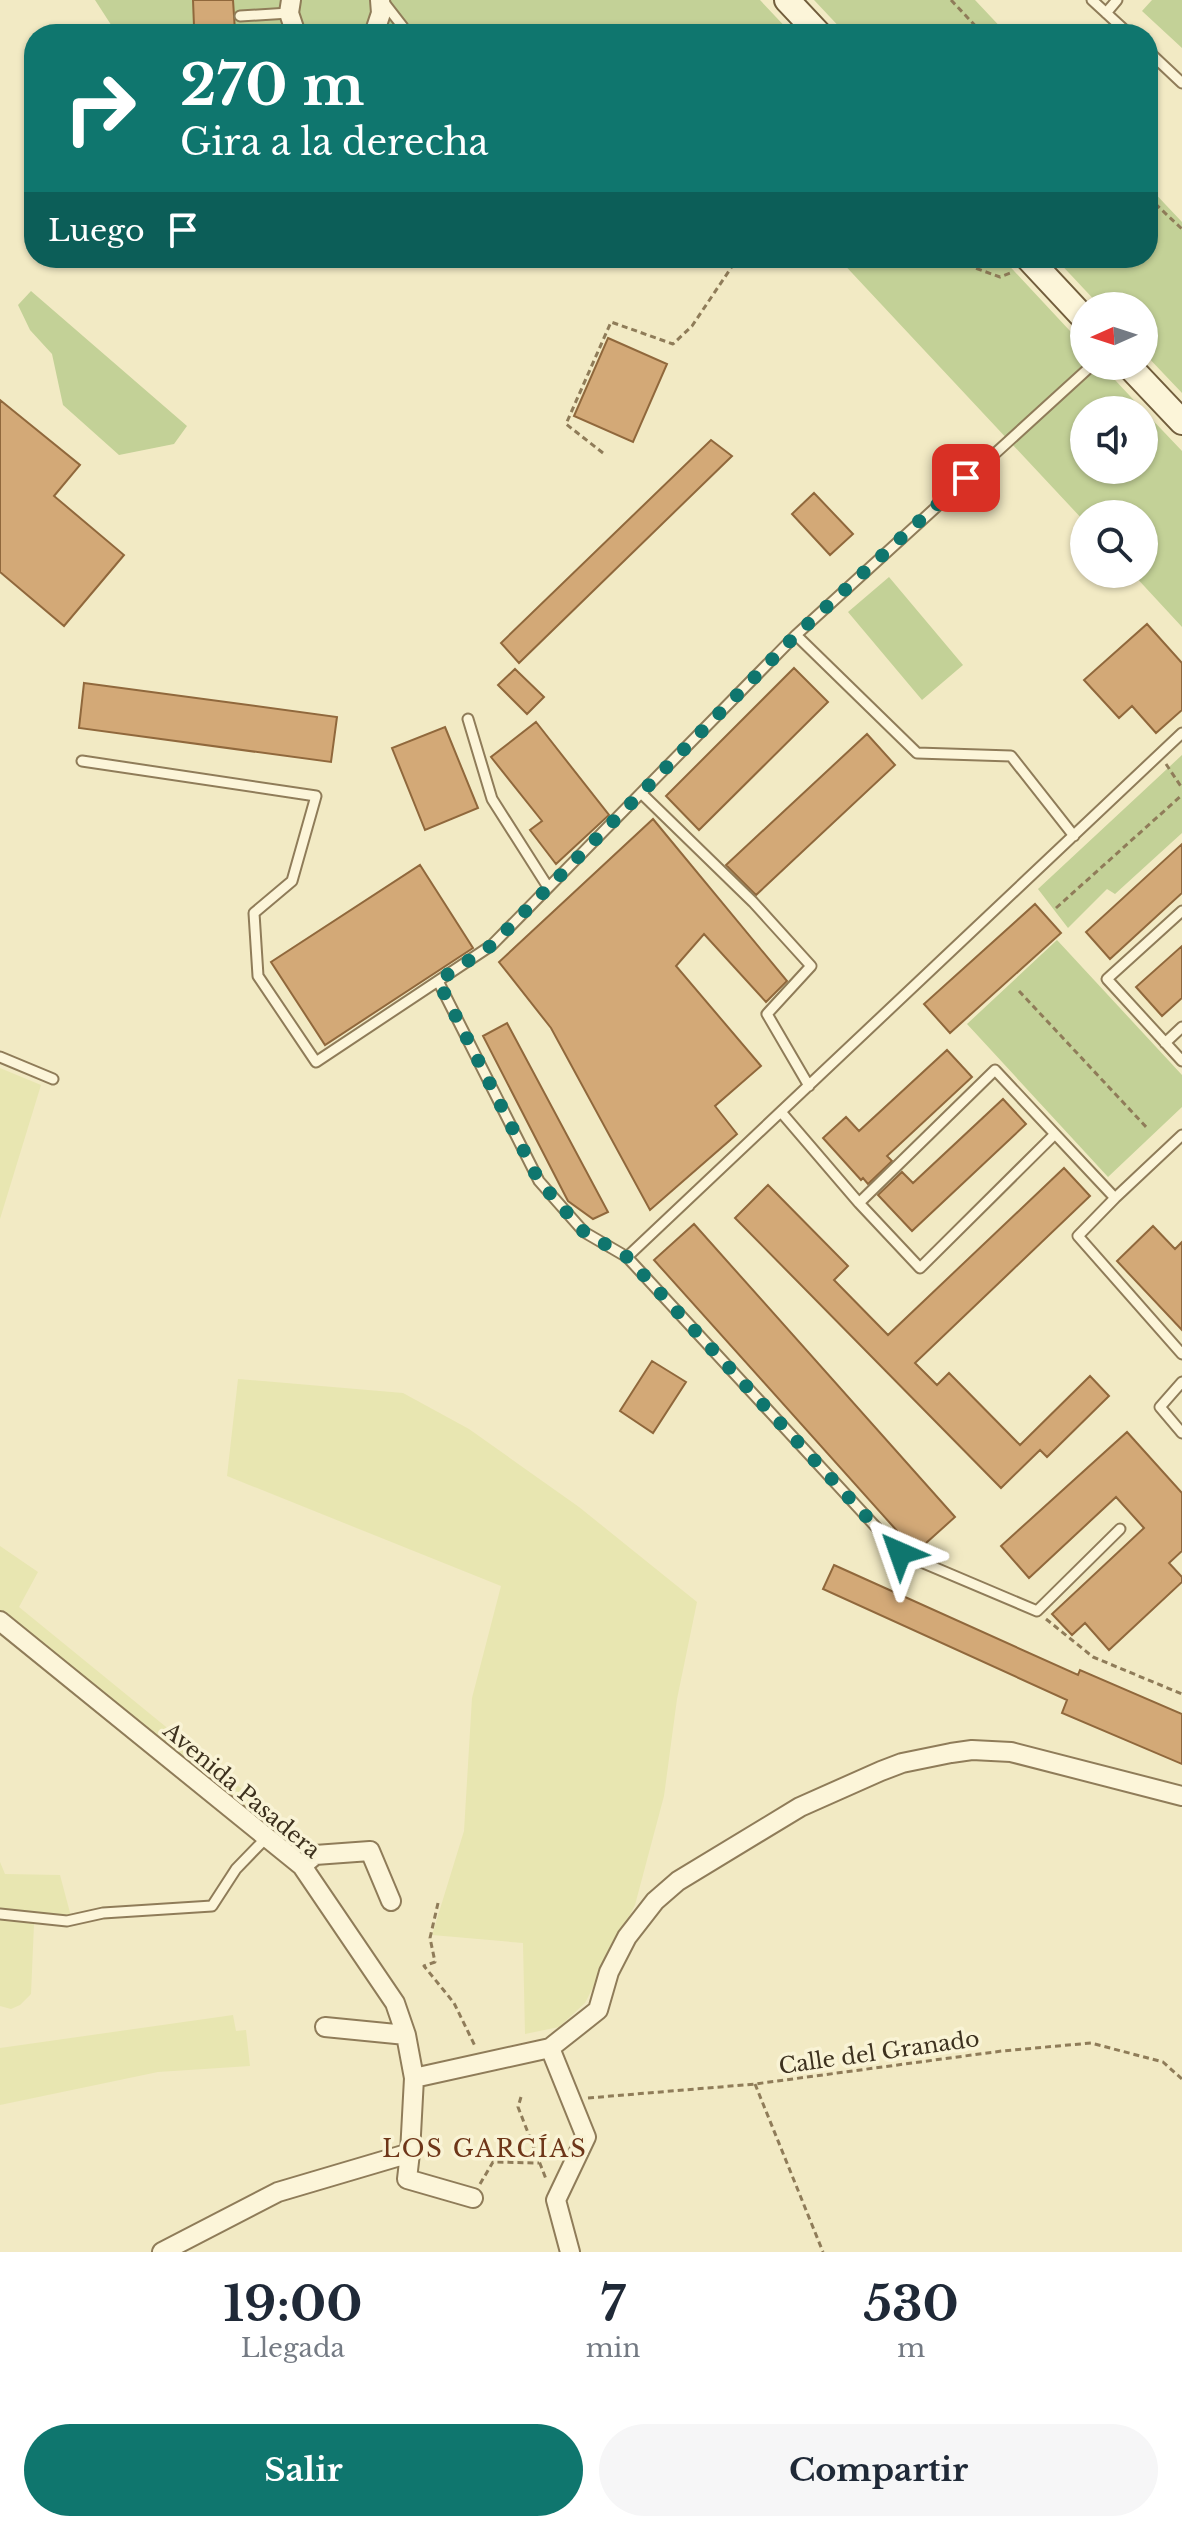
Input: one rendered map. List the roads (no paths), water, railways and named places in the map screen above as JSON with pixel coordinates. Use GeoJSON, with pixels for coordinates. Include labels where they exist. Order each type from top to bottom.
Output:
{"type":"FeatureCollection","features":[{"type":"Feature","properties":{"kind":"main road"},"geometry":{"type":"LineString","coordinates":[[787,0],[810,24]]}},
{"type":"Feature","properties":{"kind":"main road"},"geometry":{"type":"LineString","coordinates":[[1037,268],[1070,303]]}},
{"type":"Feature","properties":{"kind":"main road"},"geometry":{"type":"LineString","coordinates":[[1142,380],[1182,422]]}},
{"type":"Feature","properties":{"kind":"street"},"geometry":{"type":"LineString","coordinates":[[377,24],[381,0]]}},
{"type":"Feature","properties":{"kind":"street","name":"Avenida Pasadera"},"geometry":{"type":"LineString","coordinates":[[0,1621],[302,1866],[395,2003],[406,2035],[414,2078],[410,2153]]}},
{"type":"Feature","properties":{"kind":"street"},"geometry":{"type":"LineString","coordinates":[[414,2078],[550,2048],[598,2010],[609,1972],[627,1937],[655,1901],[678,1881],[800,1807],[902,1763],[972,1750],[992,1751],[1033,1756],[1182,1796]]}},
{"type":"Feature","properties":{"kind":"street"},"geometry":{"type":"LineString","coordinates":[[302,1866],[315,1855],[370,1851],[391,1901]]}},
{"type":"Feature","properties":{"kind":"street"},"geometry":{"type":"LineString","coordinates":[[325,2027],[406,2035]]}},
{"type":"Feature","properties":{"kind":"street"},"geometry":{"type":"LineString","coordinates":[[550,2048],[586,2137],[556,2200],[570,2252]]}},
{"type":"Feature","properties":{"kind":"street"},"geometry":{"type":"LineString","coordinates":[[162,2252],[278,2192],[410,2153],[407,2179],[473,2198]]}},
{"type":"Feature","properties":{"kind":"lane"},"geometry":{"type":"LineString","coordinates":[[381,0],[401,24]]}},
{"type":"Feature","properties":{"kind":"lane"},"geometry":{"type":"LineString","coordinates":[[1092,0],[1118,24]]}},
{"type":"Feature","properties":{"kind":"lane"},"geometry":{"type":"LineString","coordinates":[[1106,13],[1117,0]]}},
{"type":"Feature","properties":{"kind":"lane"},"geometry":{"type":"LineString","coordinates":[[240,16],[290,7]]}},
{"type":"Feature","properties":{"kind":"lane"},"geometry":{"type":"LineString","coordinates":[[1158,60],[1182,83]]}},
{"type":"Feature","properties":{"kind":"lane"},"geometry":{"type":"LineString","coordinates":[[82,761],[316,796],[292,881],[254,913],[258,976],[316,1062],[492,945],[796,635],[1076,380]]}},
{"type":"Feature","properties":{"kind":"lane"},"geometry":{"type":"LineString","coordinates":[[796,635],[917,753],[1011,756],[1074,836]]}},
{"type":"Feature","properties":{"kind":"lane"},"geometry":{"type":"LineString","coordinates":[[468,719],[492,799],[548,887]]}},
{"type":"Feature","properties":{"kind":"lane"},"geometry":{"type":"LineString","coordinates":[[627,1257],[1182,733]]}},
{"type":"Feature","properties":{"kind":"lane"},"geometry":{"type":"LineString","coordinates":[[641,793],[753,902],[811,966],[767,1014],[809,1086]]}},
{"type":"Feature","properties":{"kind":"lane"},"geometry":{"type":"LineString","coordinates":[[1182,911],[1107,979],[1182,1061]]}},
{"type":"Feature","properties":{"kind":"lane"},"geometry":{"type":"LineString","coordinates":[[438,981],[539,1181],[584,1232],[627,1257],[900,1553],[1037,1611],[1120,1529]]}},
{"type":"Feature","properties":{"kind":"lane"},"geometry":{"type":"LineString","coordinates":[[1165,1043],[1182,1027]]}},
{"type":"Feature","properties":{"kind":"lane"},"geometry":{"type":"LineString","coordinates":[[0,1057],[53,1079]]}},
{"type":"Feature","properties":{"kind":"lane"},"geometry":{"type":"LineString","coordinates":[[859,1203],[995,1070],[1115,1198]]}},
{"type":"Feature","properties":{"kind":"lane"},"geometry":{"type":"LineString","coordinates":[[781,1112],[920,1268],[1054,1135]]}},
{"type":"Feature","properties":{"kind":"lane"},"geometry":{"type":"LineString","coordinates":[[1182,1135],[1078,1236],[1182,1354]]}},
{"type":"Feature","properties":{"kind":"lane"},"geometry":{"type":"LineString","coordinates":[[1182,1382],[1160,1407],[1182,1433]]}},
{"type":"Feature","properties":{"kind":"lane"},"geometry":{"type":"LineString","coordinates":[[0,1914],[67,1921],[103,1913],[212,1906],[236,1869],[266,1838]]}},
{"type":"Feature","properties":{"kind":"district","name":"LOS GARCÍAS"},"geometry":{"type":"Point","coordinates":[485,2149]}}]}
